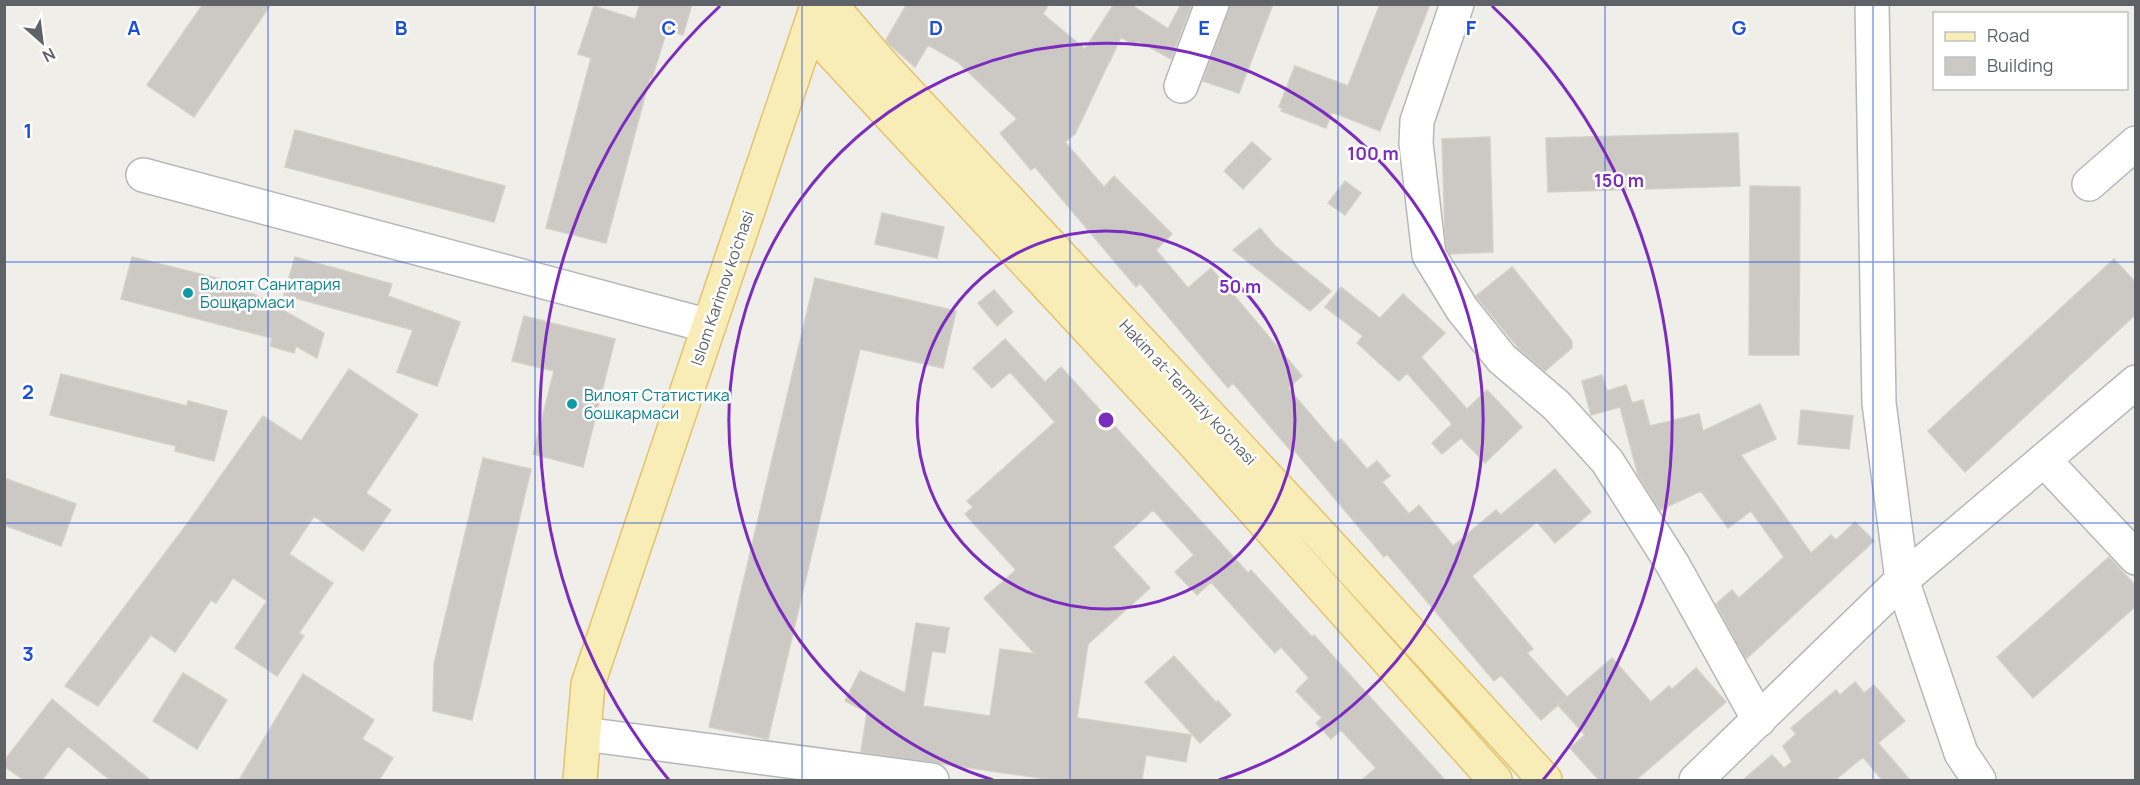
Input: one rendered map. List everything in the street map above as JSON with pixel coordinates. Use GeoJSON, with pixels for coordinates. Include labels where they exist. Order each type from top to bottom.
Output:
{"type":"FeatureCollection","features":[{"type":"Feature","properties":{"kind":"main road","name":"Islom Karimov ko'chasi"},"geometry":{"type":"LineString","coordinates":[[580,780],[588,684],[709,326],[819,13]]}},
{"type":"Feature","properties":{"kind":"main road","name":"Hakim at-Termiziy ko'chasi"},"geometry":{"type":"LineString","coordinates":[[819,13],[1191,440],[1495,780]]}},
{"type":"Feature","properties":{"kind":"main road","name":"Hakim at-Termiziy ko'chasi"},"geometry":{"type":"LineString","coordinates":[[819,13],[885,68],[1301,513],[1545,780]]}},
{"type":"Feature","properties":{"kind":"street"},"geometry":{"type":"LineString","coordinates":[[1180,86],[1212,4]]}},
{"type":"Feature","properties":{"kind":"street"},"geometry":{"type":"LineString","coordinates":[[1457,4],[1417,121],[1416,143],[1430,255],[1462,309],[1502,359],[1556,405],[1607,461],[1673,565],[1759,720]]}},
{"type":"Feature","properties":{"kind":"street"},"geometry":{"type":"LineString","coordinates":[[1872,4],[1879,403],[1902,580],[1961,753],[1979,780]]}},
{"type":"Feature","properties":{"kind":"street"},"geometry":{"type":"LineString","coordinates":[[2089,184],[2136,143]]}},
{"type":"Feature","properties":{"kind":"street"},"geometry":{"type":"LineString","coordinates":[[143,175],[709,326]]}},
{"type":"Feature","properties":{"kind":"street"},"geometry":{"type":"LineString","coordinates":[[1696,780],[1902,580],[2136,382]]}},
{"type":"Feature","properties":{"kind":"street"},"geometry":{"type":"LineString","coordinates":[[2044,460],[2136,558]]}},
{"type":"Feature","properties":{"kind":"street"},"geometry":{"type":"LineString","coordinates":[[584,734],[932,780]]}},
{"type":"Feature","properties":{"kind":"building"},"geometry":{"type":"Polygon","coordinates":[[[203,4],[271,4],[194,117],[147,85],[203,4]]]}},
{"type":"Feature","properties":{"kind":"building"},"geometry":{"type":"Polygon","coordinates":[[[640,4],[692,4],[683,35],[667,30],[652,78],[650,77],[606,243],[546,228],[591,58],[578,54],[594,6],[635,19],[640,4]]]}},
{"type":"Feature","properties":{"kind":"building"},"geometry":{"type":"Polygon","coordinates":[[[907,4],[1049,4],[1043,14],[1085,49],[1114,4],[1130,4],[1168,29],[1181,4],[1192,4],[1171,59],[1138,41],[1135,46],[1121,37],[1110,61],[1107,60],[1109,62],[1075,134],[1065,142],[1104,187],[1114,176],[1172,234],[1156,250],[1188,288],[1211,268],[1302,376],[1288,388],[1335,443],[1341,439],[1367,469],[1377,461],[1390,476],[1382,482],[1409,514],[1419,505],[1453,546],[1496,510],[1501,515],[1555,469],[1591,512],[1555,543],[1537,522],[1472,576],[1533,649],[1527,653],[1567,697],[1541,720],[1501,675],[1494,681],[1387,554],[1384,557],[1293,449],[1291,451],[1233,383],[1228,388],[1140,283],[1136,287],[1035,167],[1031,170],[1000,133],[1017,119],[958,62],[928,45],[915,67],[890,45],[886,40],[907,4]]]}},
{"type":"Feature","properties":{"kind":"building"},"geometry":{"type":"Polygon","coordinates":[[[1230,4],[1273,4],[1239,93],[1203,81],[1230,4]]]}},
{"type":"Feature","properties":{"kind":"building"},"geometry":{"type":"Polygon","coordinates":[[[1380,4],[1430,4],[1380,131],[1332,112],[1326,128],[1281,111],[1283,109],[1279,107],[1295,66],[1348,86],[1380,4]]]}},
{"type":"Feature","properties":{"kind":"building"},"geometry":{"type":"Polygon","coordinates":[[[295,130],[505,186],[494,222],[285,167],[295,130]]]}},
{"type":"Feature","properties":{"kind":"building"},"geometry":{"type":"Polygon","coordinates":[[[1738,133],[1740,186],[1548,192],[1546,138],[1738,133]]]}},
{"type":"Feature","properties":{"kind":"building"},"geometry":{"type":"Polygon","coordinates":[[[1490,137],[1493,252],[1450,254],[1445,234],[1442,139],[1490,137]]]}},
{"type":"Feature","properties":{"kind":"building"},"geometry":{"type":"Polygon","coordinates":[[[1252,142],[1271,159],[1243,189],[1224,171],[1252,142]]]}},
{"type":"Feature","properties":{"kind":"building"},"geometry":{"type":"Polygon","coordinates":[[[1345,181],[1361,193],[1345,215],[1328,203],[1345,181]]]}},
{"type":"Feature","properties":{"kind":"building"},"geometry":{"type":"Polygon","coordinates":[[[1750,186],[1800,187],[1799,355],[1749,355],[1750,186]]]}},
{"type":"Feature","properties":{"kind":"building"},"geometry":{"type":"Polygon","coordinates":[[[882,213],[944,227],[937,258],[875,244],[882,213]]]}},
{"type":"Feature","properties":{"kind":"building"},"geometry":{"type":"Polygon","coordinates":[[[1260,228],[1275,246],[1331,291],[1310,311],[1233,250],[1260,228]]]}},
{"type":"Feature","properties":{"kind":"building","name":"Вилоят Санитария Бошқармаси"},"geometry":{"type":"Polygon","coordinates":[[[132,257],[252,287],[250,292],[324,333],[317,358],[296,346],[294,353],[270,346],[272,338],[121,299],[132,257]]]}},
{"type":"Feature","properties":{"kind":"building"},"geometry":{"type":"Polygon","coordinates":[[[295,257],[392,284],[388,296],[460,322],[437,386],[397,372],[413,330],[284,295],[295,257]]]}},
{"type":"Feature","properties":{"kind":"building"},"geometry":{"type":"Polygon","coordinates":[[[2114,259],[2136,283],[2136,314],[1965,472],[1928,431],[2114,259]]]}},
{"type":"Feature","properties":{"kind":"building"},"geometry":{"type":"Polygon","coordinates":[[[1512,267],[1572,341],[1572,348],[1545,371],[1520,350],[1476,296],[1512,267]]]}},
{"type":"Feature","properties":{"kind":"building"},"geometry":{"type":"Polygon","coordinates":[[[815,278],[956,311],[943,368],[860,349],[768,739],[709,727],[815,278]]]}},
{"type":"Feature","properties":{"kind":"building"},"geometry":{"type":"Polygon","coordinates":[[[1341,287],[1380,318],[1403,294],[1445,333],[1421,357],[1467,409],[1487,390],[1522,427],[1485,463],[1461,438],[1442,454],[1432,443],[1452,424],[1407,373],[1399,381],[1357,343],[1363,336],[1325,307],[1341,287]]]}},
{"type":"Feature","properties":{"kind":"building"},"geometry":{"type":"Polygon","coordinates":[[[994,290],[1013,312],[997,326],[978,303],[994,290]]]}},
{"type":"Feature","properties":{"kind":"building","name":"Вилоят Статистика бошкармаси"},"geometry":{"type":"Polygon","coordinates":[[[524,316],[615,339],[583,467],[533,454],[554,371],[512,361],[524,316]]]}},
{"type":"Feature","properties":{"kind":"building"},"geometry":{"type":"Polygon","coordinates":[[[1005,339],[1045,382],[1061,367],[1248,573],[1251,570],[1312,637],[1314,635],[1445,780],[1362,780],[1376,768],[1341,730],[1331,739],[1316,723],[1322,718],[1296,691],[1309,678],[1281,647],[1275,653],[1211,582],[1197,595],[1175,572],[1194,555],[1153,510],[1113,547],[1150,588],[1088,644],[1077,718],[1191,735],[1186,762],[1146,755],[1142,780],[1053,780],[861,752],[867,712],[845,701],[860,671],[905,693],[916,623],[949,628],[945,653],[932,651],[923,706],[990,716],[1000,649],[1035,654],[984,598],[1016,570],[965,514],[973,507],[967,501],[1055,422],[1010,372],[992,388],[973,368],[1005,339]]]}},
{"type":"Feature","properties":{"kind":"building"},"geometry":{"type":"Polygon","coordinates":[[[349,369],[418,415],[366,493],[391,510],[363,551],[314,516],[289,554],[333,583],[299,633],[304,636],[277,676],[235,648],[267,601],[233,578],[216,603],[211,600],[175,652],[151,635],[98,706],[65,686],[187,524],[263,416],[301,441],[349,369]]]}},
{"type":"Feature","properties":{"kind":"building"},"geometry":{"type":"Polygon","coordinates":[[[61,374],[187,406],[188,401],[227,411],[214,461],[175,451],[176,446],[50,415],[61,374]]]}},
{"type":"Feature","properties":{"kind":"building"},"geometry":{"type":"Polygon","coordinates":[[[1602,375],[1607,391],[1626,385],[1632,403],[1643,400],[1650,426],[1699,414],[1703,431],[1760,404],[1776,439],[1741,455],[1811,553],[1831,535],[1836,540],[1855,522],[1874,541],[1746,659],[1716,604],[1732,590],[1739,598],[1784,557],[1751,511],[1728,528],[1701,491],[1660,510],[1638,475],[1620,407],[1591,415],[1582,381],[1602,375]]]}},
{"type":"Feature","properties":{"kind":"building"},"geometry":{"type":"Polygon","coordinates":[[[1801,410],[1853,416],[1849,449],[1798,444],[1801,410]]]}},
{"type":"Feature","properties":{"kind":"building"},"geometry":{"type":"Polygon","coordinates":[[[483,458],[531,469],[472,720],[433,711],[434,664],[483,458]]]}},
{"type":"Feature","properties":{"kind":"building"},"geometry":{"type":"Polygon","coordinates":[[[4,478],[76,504],[61,546],[4,525],[4,478]]]}},
{"type":"Feature","properties":{"kind":"building"},"geometry":{"type":"Polygon","coordinates":[[[2109,557],[2136,586],[2136,606],[2033,698],[1997,657],[2109,557]]]}},
{"type":"Feature","properties":{"kind":"building"},"geometry":{"type":"Polygon","coordinates":[[[1174,656],[1231,715],[1200,743],[1145,682],[1174,656]]]}},
{"type":"Feature","properties":{"kind":"building"},"geometry":{"type":"Polygon","coordinates":[[[1612,658],[1651,702],[1669,686],[1672,689],[1696,668],[1726,702],[1636,780],[1599,780],[1570,748],[1585,735],[1558,705],[1612,658]]]}},
{"type":"Feature","properties":{"kind":"building"},"geometry":{"type":"Polygon","coordinates":[[[183,673],[227,700],[197,749],[153,721],[183,673]]]}},
{"type":"Feature","properties":{"kind":"building"},"geometry":{"type":"Polygon","coordinates":[[[303,674],[374,720],[362,739],[393,758],[379,780],[239,780],[303,674]]]}},
{"type":"Feature","properties":{"kind":"building"},"geometry":{"type":"Polygon","coordinates":[[[1855,682],[1864,693],[1874,685],[1905,721],[1878,743],[1910,780],[1882,780],[1863,757],[1835,780],[1743,780],[1772,755],[1784,768],[1792,762],[1783,746],[1796,734],[1791,728],[1836,690],[1840,695],[1855,682]]]}},
{"type":"Feature","properties":{"kind":"building"},"geometry":{"type":"Polygon","coordinates":[[[52,699],[150,780],[110,780],[68,746],[42,780],[24,780],[4,766],[4,761],[52,699]]]}},
{"type":"Feature","properties":{"kind":"place","name":"Вилоят Санитария Бошқармаси"},"geometry":{"type":"Point","coordinates":[188,293]}},
{"type":"Feature","properties":{"kind":"place","name":"Вилоят Статистика бошкармаси"},"geometry":{"type":"Point","coordinates":[572,404]}}]}
